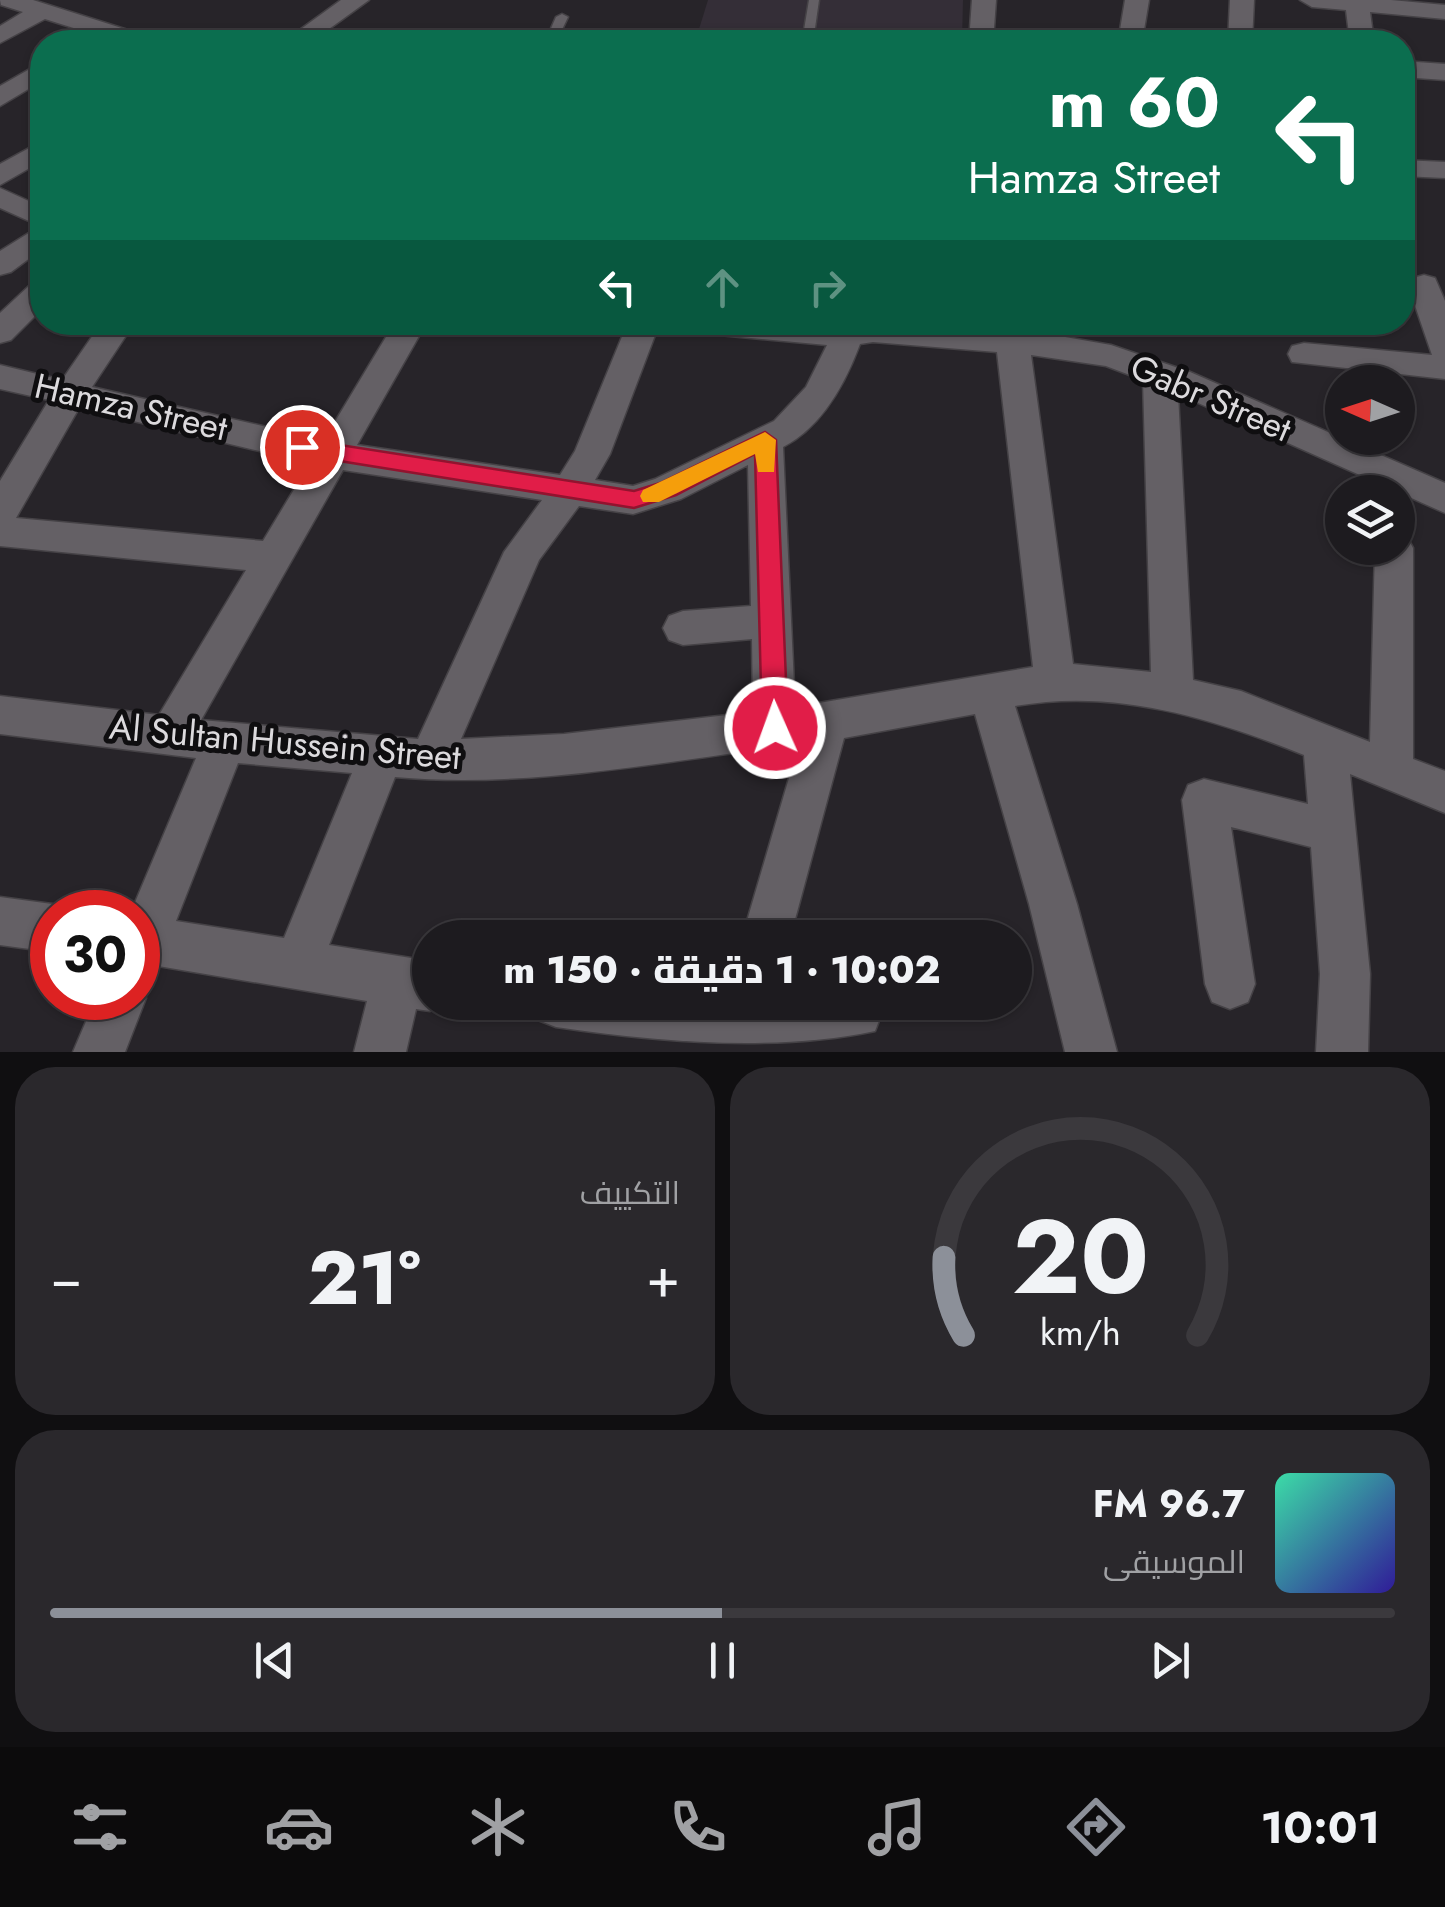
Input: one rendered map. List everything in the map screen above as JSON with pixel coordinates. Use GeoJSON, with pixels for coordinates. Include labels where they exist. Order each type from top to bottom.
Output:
{"type":"FeatureCollection","features":[{"type":"Feature","properties":{"kind":"street"},"geometry":{"type":"LineString","coordinates":[[312,30],[356,0]]}},
{"type":"Feature","properties":{"kind":"street"},"geometry":{"type":"LineString","coordinates":[[982,30],[984,0]]}},
{"type":"Feature","properties":{"kind":"street"},"geometry":{"type":"LineString","coordinates":[[1132,30],[1137,0]]}},
{"type":"Feature","properties":{"kind":"street"},"geometry":{"type":"LineString","coordinates":[[1241,30],[1242,0]]}},
{"type":"Feature","properties":{"kind":"street"},"geometry":{"type":"LineString","coordinates":[[1312,0],[1445,12]]}},
{"type":"Feature","properties":{"kind":"street"},"geometry":{"type":"LineString","coordinates":[[0,36],[24,4],[81,30]]}},
{"type":"Feature","properties":{"kind":"street"},"geometry":{"type":"LineString","coordinates":[[1357,4],[1360,30]]}},
{"type":"Feature","properties":{"kind":"street"},"geometry":{"type":"LineString","coordinates":[[1415,71],[1445,72]]}},
{"type":"Feature","properties":{"kind":"street"},"geometry":{"type":"LineString","coordinates":[[0,98],[30,78]]}},
{"type":"Feature","properties":{"kind":"street"},"geometry":{"type":"LineString","coordinates":[[0,177],[30,157]]}},
{"type":"Feature","properties":{"kind":"street"},"geometry":{"type":"LineString","coordinates":[[1415,169],[1445,170]]}},
{"type":"Feature","properties":{"kind":"street"},"geometry":{"type":"LineString","coordinates":[[0,197],[30,212]]}},
{"type":"Feature","properties":{"kind":"street"},"geometry":{"type":"LineString","coordinates":[[0,265],[30,244]]}},
{"type":"Feature","properties":{"kind":"street"},"geometry":{"type":"LineString","coordinates":[[1424,284],[1445,349]]}},
{"type":"Feature","properties":{"kind":"street"},"geometry":{"type":"LineString","coordinates":[[0,332],[30,303]]}},
{"type":"Feature","properties":{"kind":"street"},"geometry":{"type":"LineString","coordinates":[[0,513],[10,477],[110,335]]}},
{"type":"Feature","properties":{"kind":"street"},"geometry":{"type":"LineString","coordinates":[[170,735],[403,335]]}},
{"type":"Feature","properties":{"kind":"street"},"geometry":{"type":"LineString","coordinates":[[430,760],[523,552],[569,492],[592,454],[639,335]]}},
{"type":"Feature","properties":{"kind":"street","name":"Hamza Street"},"geometry":{"type":"LineString","coordinates":[[0,377],[333,454],[615,498],[651,496],[804,417],[846,335]]}},
{"type":"Feature","properties":{"kind":"street","name":"Gabr Street"},"geometry":{"type":"LineString","coordinates":[[913,335],[1013,345],[1065,335],[1160,374],[1371,475]]}},
{"type":"Feature","properties":{"kind":"street"},"geometry":{"type":"LineString","coordinates":[[1013,345],[1055,681]]}},
{"type":"Feature","properties":{"kind":"street"},"geometry":{"type":"LineString","coordinates":[[1304,354],[1445,368]]}},
{"type":"Feature","properties":{"kind":"street"},"geometry":{"type":"LineString","coordinates":[[1160,374],[1173,692]]}},
{"type":"Feature","properties":{"kind":"street"},"geometry":{"type":"LineString","coordinates":[[765,440],[775,728]]}},
{"type":"Feature","properties":{"kind":"street","name":"Gabr Street"},"geometry":{"type":"LineString","coordinates":[[1415,491],[1445,499]]}},
{"type":"Feature","properties":{"kind":"street"},"geometry":{"type":"LineString","coordinates":[[0,531],[274,557]]}},
{"type":"Feature","properties":{"kind":"street"},"geometry":{"type":"LineString","coordinates":[[1391,768],[1394,565]]}},
{"type":"Feature","properties":{"kind":"street"},"geometry":{"type":"LineString","coordinates":[[683,628],[772,621]]}},
{"type":"Feature","properties":{"kind":"street","name":"Al Sultan Hussein Street"},"geometry":{"type":"LineString","coordinates":[[0,716],[224,742],[430,760],[564,754],[827,722],[1055,681],[1173,692],[1241,710],[1445,792]]}},
{"type":"Feature","properties":{"kind":"street"},"geometry":{"type":"LineString","coordinates":[[988,691],[1053,904],[1090,1052]]}},
{"type":"Feature","properties":{"kind":"street"},"geometry":{"type":"LineString","coordinates":[[771,920],[827,722]]}},
{"type":"Feature","properties":{"kind":"street"},"geometry":{"type":"LineString","coordinates":[[160,896],[224,742]]}},
{"type":"Feature","properties":{"kind":"street"},"geometry":{"type":"LineString","coordinates":[[1326,742],[1351,1051]]}},
{"type":"Feature","properties":{"kind":"street"},"geometry":{"type":"LineString","coordinates":[[297,965],[381,756]]}},
{"type":"Feature","properties":{"kind":"street"},"geometry":{"type":"LineString","coordinates":[[1230,984],[1204,800],[1333,831]]}},
{"type":"Feature","properties":{"kind":"street"},"geometry":{"type":"LineString","coordinates":[[0,921],[30,925]]}},
{"type":"Feature","properties":{"kind":"street"},"geometry":{"type":"LineString","coordinates":[[160,947],[412,983]]}},
{"type":"Feature","properties":{"kind":"street"},"geometry":{"type":"LineString","coordinates":[[380,1052],[412,987]]}},
{"type":"Feature","properties":{"kind":"street"},"geometry":{"type":"LineString","coordinates":[[99,1052],[112,1020]]}},
{"type":"Feature","properties":{"kind":"street"},"geometry":{"type":"LineString","coordinates":[[692,1020],[745,1027],[831,1020]]}},
{"type":"Feature","properties":{"kind":"lane"},"geometry":{"type":"LineString","coordinates":[[808,30],[814,0]]}},
{"type":"Feature","properties":{"kind":"lane"},"geometry":{"type":"LineString","coordinates":[[556,30],[562,17]]}},
{"type":"Feature","properties":{"kind":"shaded area"},"geometry":{"type":"Polygon","coordinates":[[[708,0],[963,0],[962,30],[699,30],[708,0]]]}},
{"type":"Feature","properties":{"kind":"slow traffic"},"geometry":{"type":"LineString","coordinates":[[651,496],[765,440],[766,466]]}},
{"type":"Feature","properties":{"kind":"route"},"geometry":{"type":"LineString","coordinates":[[302,447],[634,500],[668,489],[765,440],[775,728]]}}]}
